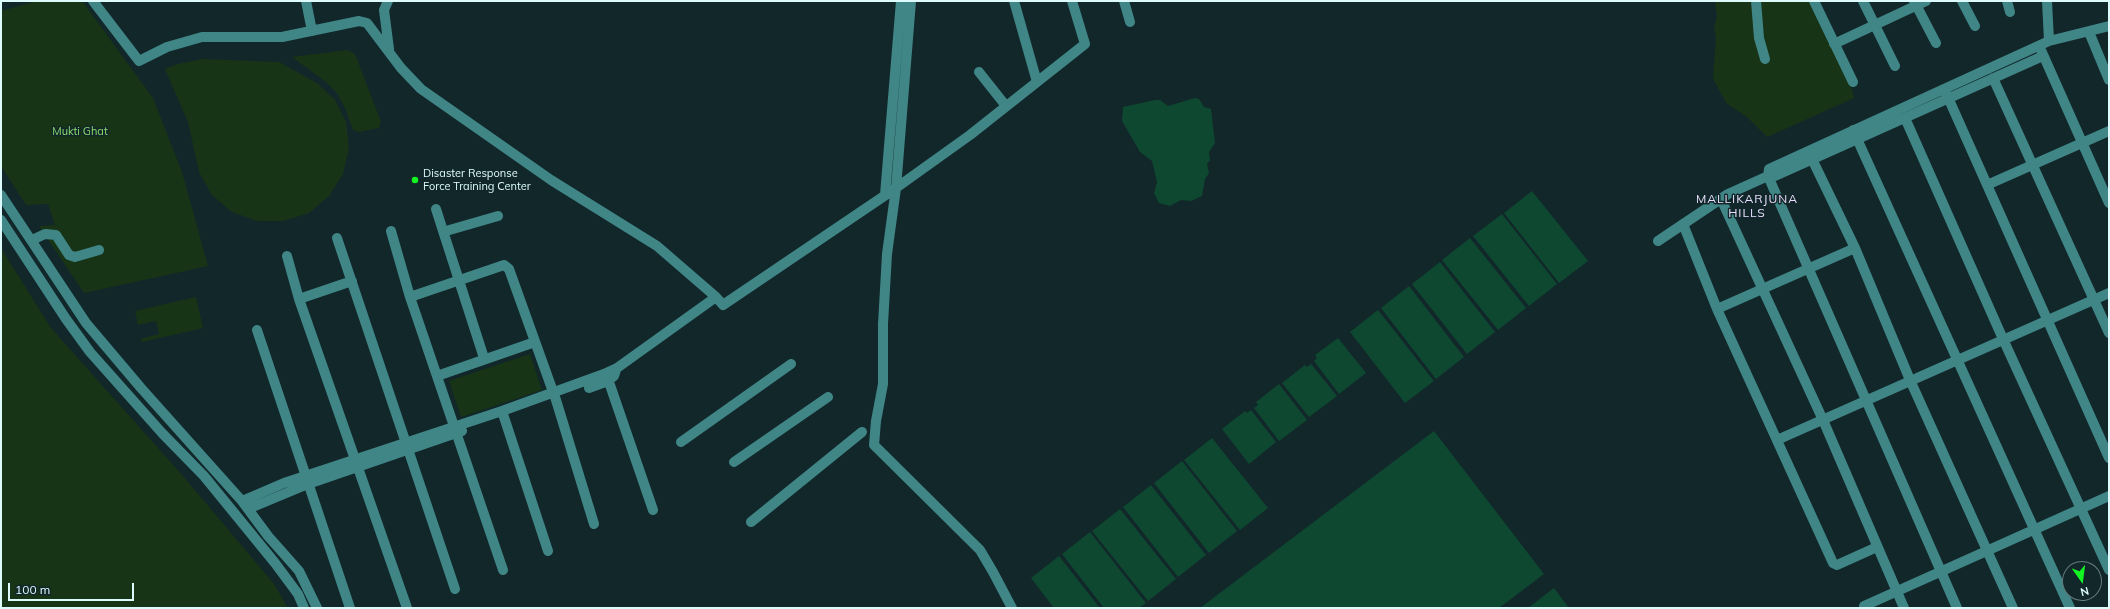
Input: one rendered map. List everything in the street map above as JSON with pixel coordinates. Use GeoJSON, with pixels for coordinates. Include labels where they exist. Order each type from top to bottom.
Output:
{"type":"FeatureCollection","features":[{"type":"Feature","properties":{"kind":"street"},"geometry":{"type":"LineString","coordinates":[[93,1],[139,61],[167,47],[202,37],[282,37],[359,21],[367,23],[401,68],[432,97],[551,180],[657,246],[716,297],[723,305],[896,188],[1006,106],[1085,44],[1072,1]]}},
{"type":"Feature","properties":{"kind":"street"},"geometry":{"type":"LineString","coordinates":[[302,1],[312,31]]}},
{"type":"Feature","properties":{"kind":"street"},"geometry":{"type":"LineString","coordinates":[[377,1],[386,6],[389,53]]}},
{"type":"Feature","properties":{"kind":"street"},"geometry":{"type":"LineString","coordinates":[[901,1],[902,48],[896,188],[887,254],[883,324],[883,384],[876,421],[874,445],[980,550],[1012,608]]}},
{"type":"Feature","properties":{"kind":"street"},"geometry":{"type":"LineString","coordinates":[[885,195],[902,48],[911,1]]}},
{"type":"Feature","properties":{"kind":"street"},"geometry":{"type":"LineString","coordinates":[[1014,1],[1037,82]]}},
{"type":"Feature","properties":{"kind":"street"},"geometry":{"type":"LineString","coordinates":[[1124,1],[1130,22]]}},
{"type":"Feature","properties":{"kind":"street"},"geometry":{"type":"LineString","coordinates":[[1756,1],[1759,38],[1765,59]]}},
{"type":"Feature","properties":{"kind":"street"},"geometry":{"type":"LineString","coordinates":[[1814,1],[1853,82]]}},
{"type":"Feature","properties":{"kind":"street"},"geometry":{"type":"LineString","coordinates":[[1863,1],[1895,66]]}},
{"type":"Feature","properties":{"kind":"street"},"geometry":{"type":"LineString","coordinates":[[1834,44],[1915,3],[1926,1]]}},
{"type":"Feature","properties":{"kind":"street"},"geometry":{"type":"LineString","coordinates":[[1962,1],[1975,26]]}},
{"type":"Feature","properties":{"kind":"street"},"geometry":{"type":"LineString","coordinates":[[2007,1],[2010,12]]}},
{"type":"Feature","properties":{"kind":"street"},"geometry":{"type":"LineString","coordinates":[[2047,1],[2049,41]]}},
{"type":"Feature","properties":{"kind":"street"},"geometry":{"type":"LineString","coordinates":[[1915,3],[1936,43]]}},
{"type":"Feature","properties":{"kind":"street"},"geometry":{"type":"LineString","coordinates":[[1957,608],[1768,176],[1769,169],[1853,130],[1993,78],[2041,51],[2049,41],[2109,26]]}},
{"type":"Feature","properties":{"kind":"street"},"geometry":{"type":"LineString","coordinates":[[2088,32],[2109,80]]}},
{"type":"Feature","properties":{"kind":"street"},"geometry":{"type":"LineString","coordinates":[[1658,241],[1720,199],[1768,176],[1775,176],[1905,118],[1947,94],[2041,51]]}},
{"type":"Feature","properties":{"kind":"street"},"geometry":{"type":"LineString","coordinates":[[2041,51],[2109,203]]}},
{"type":"Feature","properties":{"kind":"street"},"geometry":{"type":"LineString","coordinates":[[979,72],[1006,106]]}},
{"type":"Feature","properties":{"kind":"street"},"geometry":{"type":"LineString","coordinates":[[1993,78],[2109,333]]}},
{"type":"Feature","properties":{"kind":"street"},"geometry":{"type":"LineString","coordinates":[[1947,94],[2109,458]]}},
{"type":"Feature","properties":{"kind":"street"},"geometry":{"type":"LineString","coordinates":[[1905,118],[2003,339],[2109,570]]}},
{"type":"Feature","properties":{"kind":"street"},"geometry":{"type":"LineString","coordinates":[[1853,130],[2070,608]]}},
{"type":"Feature","properties":{"kind":"street"},"geometry":{"type":"LineString","coordinates":[[1987,185],[2081,142],[2109,131]]}},
{"type":"Feature","properties":{"kind":"street"},"geometry":{"type":"LineString","coordinates":[[1812,160],[1855,248],[1910,380],[2013,608]]}},
{"type":"Feature","properties":{"kind":"street"},"geometry":{"type":"LineString","coordinates":[[1,195],[86,323],[141,388],[245,505],[268,536],[299,571],[317,608]]}},
{"type":"Feature","properties":{"kind":"street"},"geometry":{"type":"LineString","coordinates":[[1720,199],[1823,420],[1904,608]]}},
{"type":"Feature","properties":{"kind":"street"},"geometry":{"type":"LineString","coordinates":[[436,209],[484,358]]}},
{"type":"Feature","properties":{"kind":"street"},"geometry":{"type":"LineString","coordinates":[[444,234],[446,231],[498,216]]}},
{"type":"Feature","properties":{"kind":"street"},"geometry":{"type":"LineString","coordinates":[[1,220],[66,319],[90,352],[162,433],[204,476],[275,563],[298,594],[304,608]]}},
{"type":"Feature","properties":{"kind":"street"},"geometry":{"type":"LineString","coordinates":[[1683,224],[1717,309],[1833,563],[1837,565],[1877,547]]}},
{"type":"Feature","properties":{"kind":"street"},"geometry":{"type":"LineString","coordinates":[[391,231],[410,297],[503,570]]}},
{"type":"Feature","properties":{"kind":"street"},"geometry":{"type":"LineString","coordinates":[[32,240],[45,234],[56,235],[69,255],[75,256],[99,250]]}},
{"type":"Feature","properties":{"kind":"street"},"geometry":{"type":"LineString","coordinates":[[337,238],[455,589]]}},
{"type":"Feature","properties":{"kind":"street"},"geometry":{"type":"LineString","coordinates":[[1717,309],[1855,248]]}},
{"type":"Feature","properties":{"kind":"street"},"geometry":{"type":"LineString","coordinates":[[287,256],[299,299],[407,608]]}},
{"type":"Feature","properties":{"kind":"street"},"geometry":{"type":"LineString","coordinates":[[410,297],[504,265],[509,269],[555,397],[594,524]]}},
{"type":"Feature","properties":{"kind":"street"},"geometry":{"type":"LineString","coordinates":[[299,299],[352,281]]}},
{"type":"Feature","properties":{"kind":"street"},"geometry":{"type":"LineString","coordinates":[[1777,440],[2109,293]]}},
{"type":"Feature","properties":{"kind":"street"},"geometry":{"type":"LineString","coordinates":[[245,505],[307,480],[555,397],[606,378],[617,368],[716,297]]}},
{"type":"Feature","properties":{"kind":"street"},"geometry":{"type":"LineString","coordinates":[[257,330],[350,608]]}},
{"type":"Feature","properties":{"kind":"street"},"geometry":{"type":"LineString","coordinates":[[437,376],[484,358],[535,342]]}},
{"type":"Feature","properties":{"kind":"street"},"geometry":{"type":"LineString","coordinates":[[681,442],[791,364]]}},
{"type":"Feature","properties":{"kind":"street"},"geometry":{"type":"LineString","coordinates":[[606,378],[653,510]]}},
{"type":"Feature","properties":{"kind":"street"},"geometry":{"type":"LineString","coordinates":[[734,462],[828,397]]}},
{"type":"Feature","properties":{"kind":"street"},"geometry":{"type":"LineString","coordinates":[[503,414],[548,551]]}},
{"type":"Feature","properties":{"kind":"street"},"geometry":{"type":"LineString","coordinates":[[752,522],[862,432]]}},
{"type":"Feature","properties":{"kind":"street"},"geometry":{"type":"LineString","coordinates":[[1864,606],[2109,496]]}},
{"type":"Feature","properties":{"kind":"green space","name":"Mukti Ghat"},"geometry":{"type":"Polygon","coordinates":[[[37,1],[82,1],[153,98],[182,172],[208,266],[84,293],[39,226],[55,225],[48,204],[26,205],[1,166],[1,11],[37,1]]]}},
{"type":"Feature","properties":{"kind":"green space"},"geometry":{"type":"Polygon","coordinates":[[[1715,1],[1810,1],[1853,92],[1854,98],[1767,137],[1746,116],[1727,104],[1713,79],[1716,37],[1714,27],[1717,16],[1715,1]]]}},
{"type":"Feature","properties":{"kind":"green space"},"geometry":{"type":"Polygon","coordinates":[[[347,50],[355,54],[381,122],[379,128],[359,132],[353,130],[345,108],[337,93],[326,82],[292,57],[347,50]]]}},
{"type":"Feature","properties":{"kind":"green space"},"geometry":{"type":"Polygon","coordinates":[[[204,59],[279,62],[317,83],[335,100],[346,122],[349,148],[343,174],[329,196],[309,213],[283,221],[257,221],[232,212],[212,195],[199,172],[188,122],[165,69],[177,64],[204,59]]]}},
{"type":"Feature","properties":{"kind":"green space"},"geometry":{"type":"Polygon","coordinates":[[[1,248],[51,328],[183,476],[274,584],[288,608],[1,608],[1,248]]]}},
{"type":"Feature","properties":{"kind":"green space"},"geometry":{"type":"Polygon","coordinates":[[[196,297],[203,328],[142,342],[141,339],[159,334],[156,321],[138,325],[135,311],[196,297]]]}},
{"type":"Feature","properties":{"kind":"green space"},"geometry":{"type":"Polygon","coordinates":[[[530,354],[542,390],[461,417],[449,381],[530,354]]]}},
{"type":"Feature","properties":{"kind":"shaded area"},"geometry":{"type":"Polygon","coordinates":[[[1195,98],[1199,99],[1204,107],[1211,109],[1215,143],[1209,152],[1210,160],[1207,164],[1209,173],[1205,179],[1202,196],[1191,201],[1181,200],[1170,206],[1159,203],[1154,193],[1157,182],[1152,161],[1140,152],[1122,121],[1123,107],[1155,100],[1160,100],[1168,106],[1195,98]]]}},
{"type":"Feature","properties":{"kind":"shaded area"},"geometry":{"type":"Polygon","coordinates":[[[1532,191],[1588,261],[1559,283],[1504,213],[1532,191]]]}},
{"type":"Feature","properties":{"kind":"shaded area"},"geometry":{"type":"Polygon","coordinates":[[[1502,214],[1557,284],[1529,306],[1473,236],[1502,214]]]}},
{"type":"Feature","properties":{"kind":"shaded area"},"geometry":{"type":"Polygon","coordinates":[[[1470,238],[1526,308],[1498,330],[1442,260],[1470,238]]]}},
{"type":"Feature","properties":{"kind":"shaded area"},"geometry":{"type":"Polygon","coordinates":[[[1440,262],[1495,332],[1467,354],[1412,284],[1440,262]]]}},
{"type":"Feature","properties":{"kind":"shaded area"},"geometry":{"type":"Polygon","coordinates":[[[1409,286],[1464,357],[1436,379],[1381,308],[1409,286]]]}},
{"type":"Feature","properties":{"kind":"shaded area"},"geometry":{"type":"Polygon","coordinates":[[[1378,310],[1434,381],[1405,403],[1350,332],[1378,310]]]}},
{"type":"Feature","properties":{"kind":"shaded area"},"geometry":{"type":"Polygon","coordinates":[[[1338,338],[1366,373],[1339,394],[1314,361],[1317,358],[1315,355],[1338,338]]]}},
{"type":"Feature","properties":{"kind":"shaded area"},"geometry":{"type":"Polygon","coordinates":[[[1311,364],[1337,396],[1309,417],[1282,383],[1305,365],[1307,367],[1311,364]]]}},
{"type":"Feature","properties":{"kind":"shaded area"},"geometry":{"type":"Polygon","coordinates":[[[1279,384],[1307,420],[1279,441],[1254,408],[1258,405],[1256,402],[1279,384]]]}},
{"type":"Feature","properties":{"kind":"shaded area"},"geometry":{"type":"Polygon","coordinates":[[[1251,410],[1276,442],[1249,464],[1222,429],[1245,411],[1247,413],[1251,410]]]}},
{"type":"Feature","properties":{"kind":"shaded area"},"geometry":{"type":"Polygon","coordinates":[[[1434,431],[1544,574],[1499,608],[1200,608],[1434,431]]]}},
{"type":"Feature","properties":{"kind":"shaded area"},"geometry":{"type":"Polygon","coordinates":[[[1212,438],[1268,508],[1240,530],[1184,460],[1212,438]]]}},
{"type":"Feature","properties":{"kind":"shaded area"},"geometry":{"type":"Polygon","coordinates":[[[1182,461],[1237,531],[1209,553],[1154,483],[1182,461]]]}},
{"type":"Feature","properties":{"kind":"shaded area"},"geometry":{"type":"Polygon","coordinates":[[[1151,485],[1206,555],[1178,577],[1123,507],[1151,485]]]}},
{"type":"Feature","properties":{"kind":"shaded area"},"geometry":{"type":"Polygon","coordinates":[[[1120,509],[1176,579],[1148,601],[1092,531],[1120,509]]]}},
{"type":"Feature","properties":{"kind":"shaded area"},"geometry":{"type":"Polygon","coordinates":[[[1090,532],[1146,603],[1139,608],[1104,608],[1062,554],[1090,532]]]}},
{"type":"Feature","properties":{"kind":"shaded area"},"geometry":{"type":"Polygon","coordinates":[[[1059,556],[1100,608],[1054,608],[1031,578],[1059,556]]]}},
{"type":"Feature","properties":{"kind":"shaded area"},"geometry":{"type":"Polygon","coordinates":[[[1554,588],[1569,608],[1528,608],[1554,588]]]}},
{"type":"Feature","properties":{"kind":"place","name":"Disaster Response Force Training Center"},"geometry":{"type":"Point","coordinates":[415,180]}},
{"type":"Feature","properties":{"kind":"district","name":"MALLIKARJUNA HILLS"},"geometry":{"type":"Point","coordinates":[1747,206]}}]}
